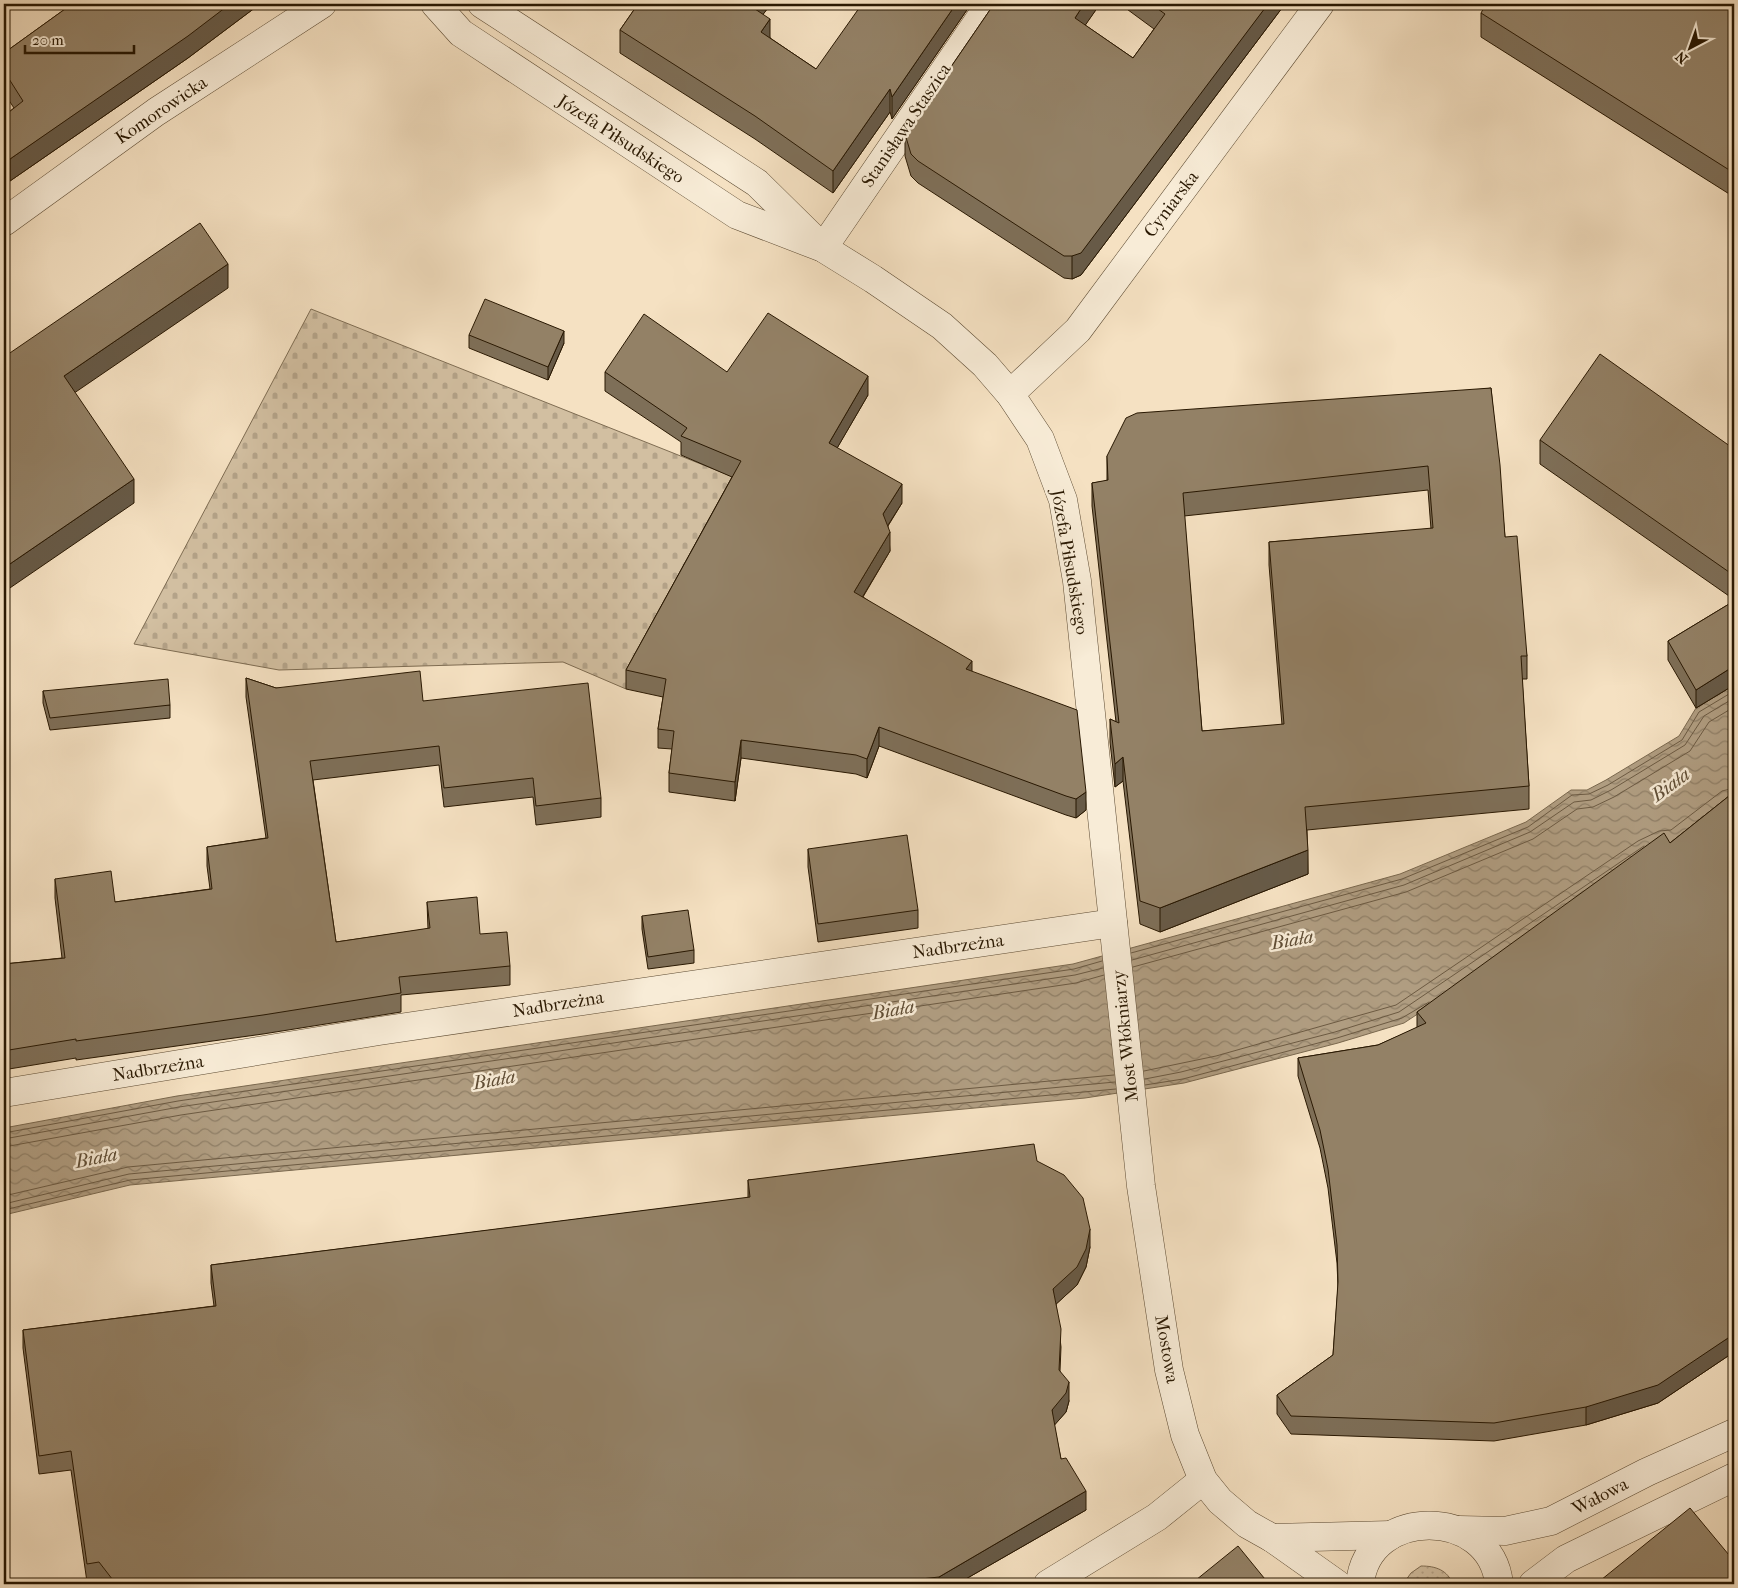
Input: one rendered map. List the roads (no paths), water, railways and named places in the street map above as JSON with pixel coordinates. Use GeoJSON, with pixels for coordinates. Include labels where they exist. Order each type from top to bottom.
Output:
{"type":"FeatureCollection","features":[{"type":"Feature","properties":{"kind":"street","name":"Komorowicka"},"geometry":{"type":"LineString","coordinates":[[4,222],[156,112],[322,4]]}},
{"type":"Feature","properties":{"kind":"street","name":"Józefa Piłsudskiego"},"geometry":{"type":"LineString","coordinates":[[435,4],[461,33],[737,216],[823,248]]}},
{"type":"Feature","properties":{"kind":"street","name":"Józefa Piłsudskiego"},"geometry":{"type":"LineString","coordinates":[[482,4],[757,183],[823,248],[942,326],[985,365],[1010,394],[1040,439],[1063,500],[1077,581],[1116,950]]}},
{"type":"Feature","properties":{"kind":"street","name":"Stanisława Staszica"},"geometry":{"type":"LineString","coordinates":[[823,248],[990,4]]}},
{"type":"Feature","properties":{"kind":"street","name":"Cyniarska"},"geometry":{"type":"LineString","coordinates":[[1010,394],[1078,330],[1320,4]]}},
{"type":"Feature","properties":{"kind":"street","name":"Nadbrzeżna"},"geometry":{"type":"LineString","coordinates":[[4,1093],[379,1031],[1113,923]]}},
{"type":"Feature","properties":{"kind":"street","name":"Most Włókniarzy"},"geometry":{"type":"LineString","coordinates":[[1116,950],[1133,1123]]}},
{"type":"Feature","properties":{"kind":"street","name":"Mostowa"},"geometry":{"type":"LineString","coordinates":[[1133,1123],[1149,1248],[1169,1370],[1185,1435],[1203,1480],[1220,1501],[1247,1524],[1272,1538],[1337,1584]]}},
{"type":"Feature","properties":{"kind":"street","name":"Wałowa"},"geometry":{"type":"LineString","coordinates":[[1459,1530],[1506,1531],[1551,1521],[1647,1472],[1734,1433]]}},
{"type":"Feature","properties":{"kind":"street"},"geometry":{"type":"LineString","coordinates":[[1533,1584],[1566,1559],[1734,1478]]}},
{"type":"Feature","properties":{"kind":"street"},"geometry":{"type":"LineString","coordinates":[[1048,1584],[1157,1517],[1203,1480]]}},
{"type":"Feature","properties":{"kind":"street"},"geometry":{"type":"LineString","coordinates":[[1360,1584],[1366,1564],[1376,1547],[1391,1535],[1412,1526],[1436,1524],[1459,1530],[1476,1542],[1490,1558],[1498,1584]]}},
{"type":"Feature","properties":{"kind":"street"},"geometry":{"type":"LineString","coordinates":[[1272,1538],[1391,1535]]}},
{"type":"Feature","properties":{"kind":"water","name":"Biała"},"geometry":{"type":"Polygon","coordinates":[[[1734,685],[1734,805],[1404,1023],[1338,1043],[1184,1083],[1085,1098],[130,1185],[4,1215],[4,1128],[177,1096],[1073,964],[1400,874],[1526,822],[1571,790],[1587,790],[1679,736],[1696,708],[1734,685]]]}}]}
